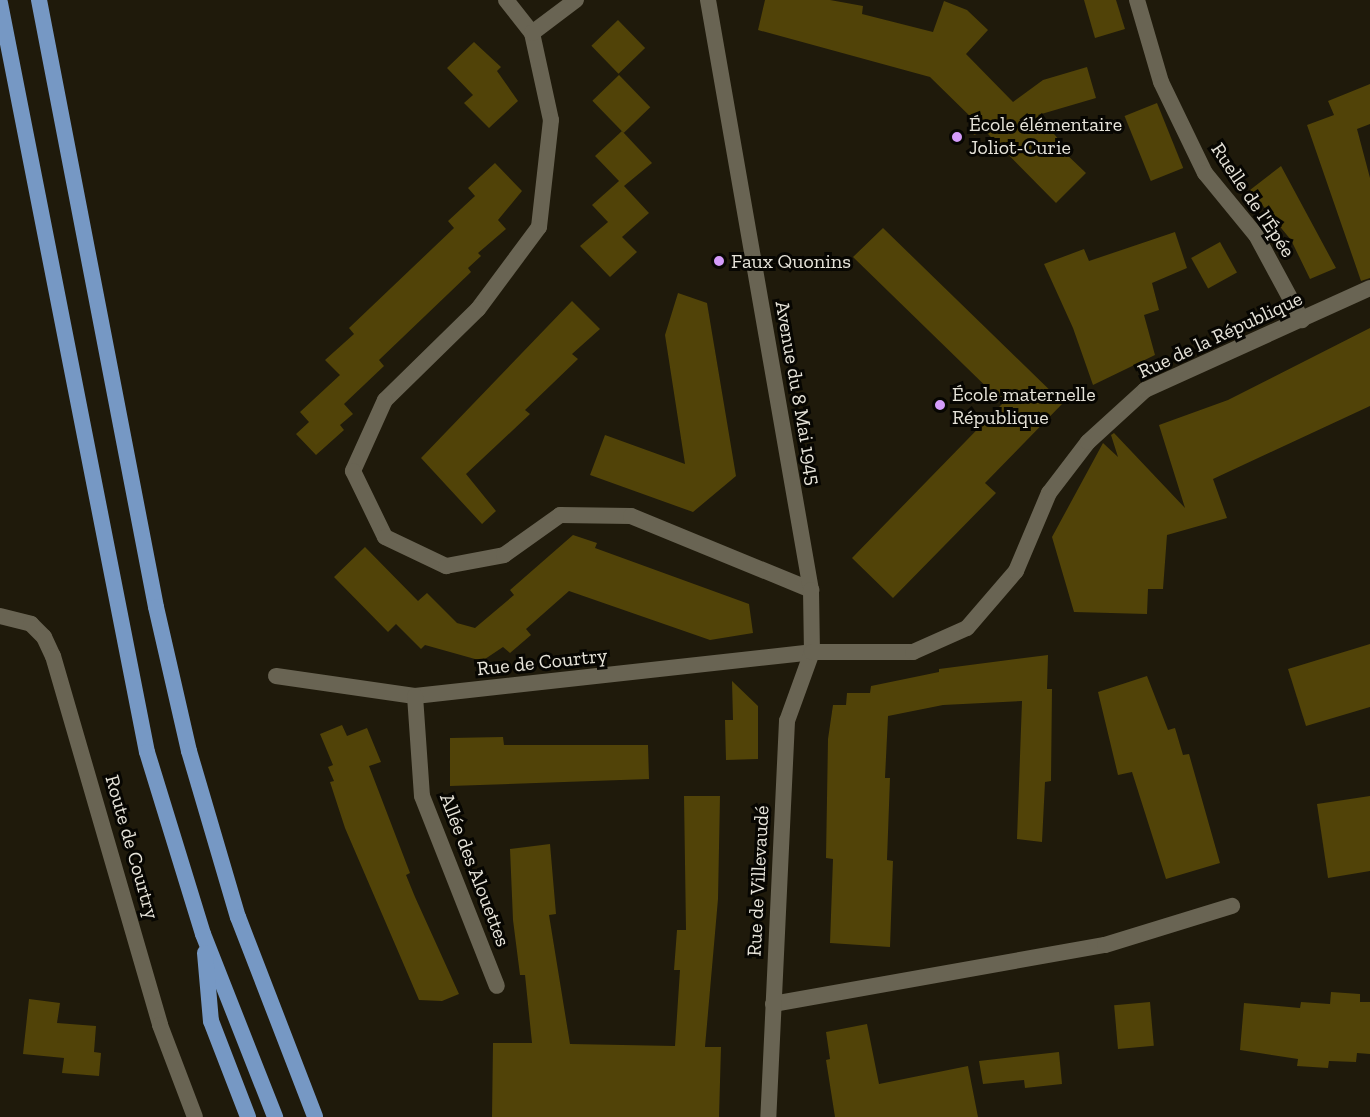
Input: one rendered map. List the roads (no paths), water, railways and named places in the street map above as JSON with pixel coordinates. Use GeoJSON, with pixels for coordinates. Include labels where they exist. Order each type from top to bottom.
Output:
{"type":"FeatureCollection","features":[{"type":"Feature","properties":{"kind":"highway"},"geometry":{"type":"LineString","coordinates":[[39,0],[156,607],[189,751],[238,917],[315,1117]]}},
{"type":"Feature","properties":{"kind":"highway"},"geometry":{"type":"LineString","coordinates":[[0,3],[142,729],[203,934],[275,1117]]}},
{"type":"Feature","properties":{"kind":"highway"},"geometry":{"type":"LineString","coordinates":[[203,934],[211,1021],[248,1117]]}},
{"type":"Feature","properties":{"kind":"street"},"geometry":{"type":"LineString","coordinates":[[506,0],[532,33],[551,120],[539,227],[478,309],[385,400],[353,471],[385,537],[446,566],[504,555],[560,515],[631,516],[811,590]]}},
{"type":"Feature","properties":{"kind":"street"},"geometry":{"type":"LineString","coordinates":[[532,33],[576,0]]}},
{"type":"Feature","properties":{"kind":"street","name":"Avenue du 8 Mai 1945"},"geometry":{"type":"LineString","coordinates":[[708,0],[811,590],[812,652]]}},
{"type":"Feature","properties":{"kind":"street","name":"Ruelle de l'Épée"},"geometry":{"type":"LineString","coordinates":[[1137,0],[1161,82],[1205,173],[1256,235],[1302,320]]}},
{"type":"Feature","properties":{"kind":"street","name":"Rue de la République"},"geometry":{"type":"LineString","coordinates":[[812,652],[913,652],[967,628],[1016,571],[1049,493],[1088,442],[1144,390],[1370,288]]}},
{"type":"Feature","properties":{"kind":"street","name":"Route de Courtry"},"geometry":{"type":"LineString","coordinates":[[0,616],[31,624],[44,637],[53,656],[160,1025],[195,1117]]}},
{"type":"Feature","properties":{"kind":"street","name":"Rue de Courtry"},"geometry":{"type":"LineString","coordinates":[[276,676],[415,696],[812,652]]}},
{"type":"Feature","properties":{"kind":"street","name":"Rue de Villevaudé"},"geometry":{"type":"LineString","coordinates":[[768,1117],[787,721],[812,652]]}},
{"type":"Feature","properties":{"kind":"street","name":"Allée des Alouettes"},"geometry":{"type":"LineString","coordinates":[[415,696],[422,796],[497,986]]}},
{"type":"Feature","properties":{"kind":"street"},"geometry":{"type":"LineString","coordinates":[[773,1004],[1105,945],[1232,906]]}},
{"type":"Feature","properties":{"kind":"place","name":"École élémentaire Joliot-Curie"},"geometry":{"type":"Point","coordinates":[957,137]}},
{"type":"Feature","properties":{"kind":"place","name":"Faux Quonins"},"geometry":{"type":"Point","coordinates":[719,261]}},
{"type":"Feature","properties":{"kind":"place","name":"École maternelle République"},"geometry":{"type":"Point","coordinates":[940,405]}}]}
